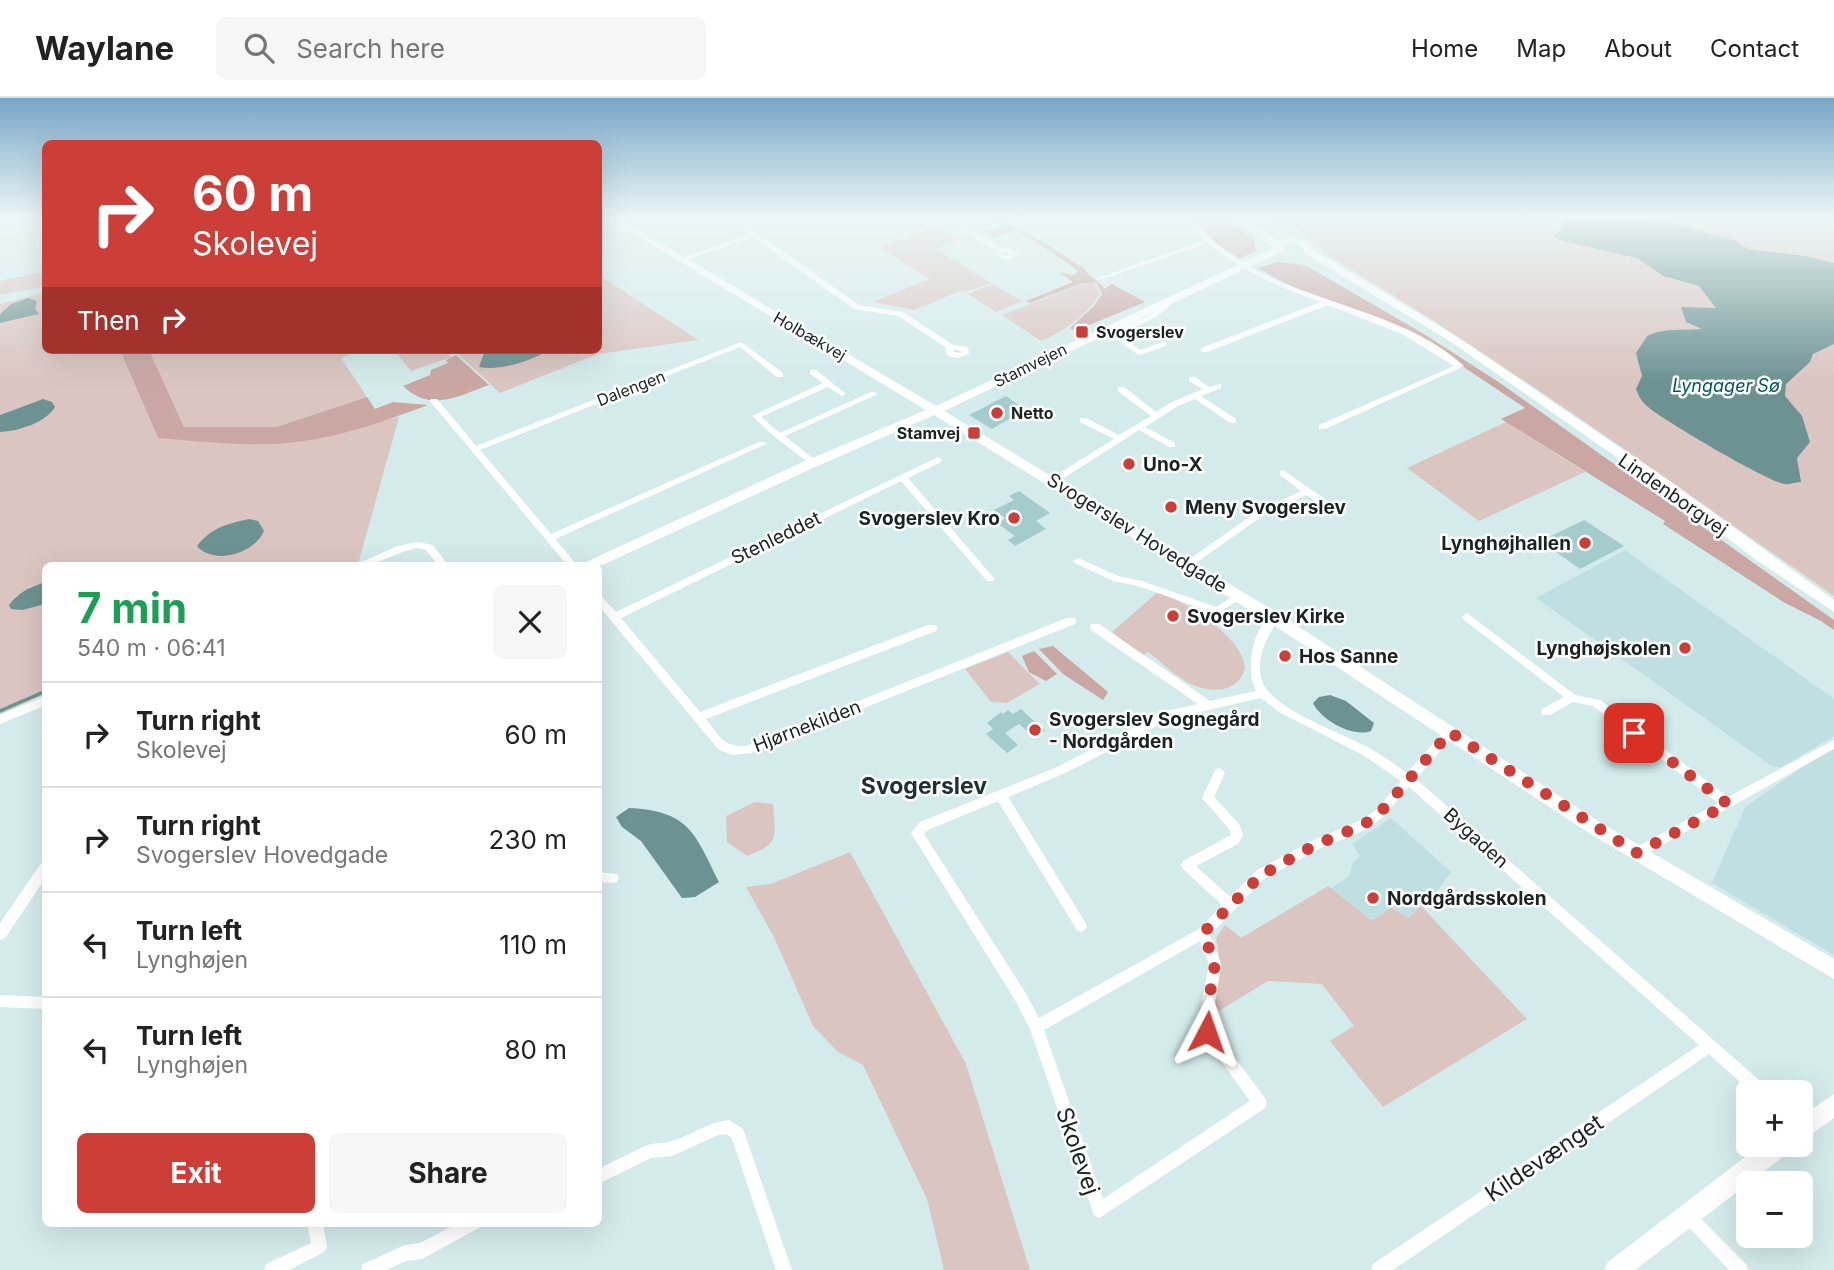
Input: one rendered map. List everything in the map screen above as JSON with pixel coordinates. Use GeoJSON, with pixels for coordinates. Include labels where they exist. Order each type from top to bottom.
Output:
{"type":"FeatureCollection","features":[{"type":"Feature","properties":{"kind":"street","name":"Holbækvej"},"geometry":{"type":"LineString","coordinates":[[703,273],[937,410]]}},
{"type":"Feature","properties":{"kind":"street"},"geometry":{"type":"LineString","coordinates":[[809,273],[857,307],[907,317],[952,348]]}},
{"type":"Feature","properties":{"kind":"street"},"geometry":{"type":"LineString","coordinates":[[1098,279],[1116,273]]}},
{"type":"Feature","properties":{"kind":"street","name":"Stamvejen"},"geometry":{"type":"LineString","coordinates":[[598,562],[813,463],[937,410],[1228,273]]}},
{"type":"Feature","properties":{"kind":"street"},"geometry":{"type":"LineString","coordinates":[[1260,273],[1289,288],[1403,331],[1460,366],[1322,427]]}},
{"type":"Feature","properties":{"kind":"street","name":"Lindenborgvej"},"geometry":{"type":"LineString","coordinates":[[1331,273],[1502,373],[1587,433],[1641,476],[1834,607]]}},
{"type":"Feature","properties":{"kind":"street"},"geometry":{"type":"LineString","coordinates":[[1085,338],[1113,334],[1158,313],[1172,298]]}},
{"type":"Feature","properties":{"kind":"street"},"geometry":{"type":"LineString","coordinates":[[1204,349],[1326,303]]}},
{"type":"Feature","properties":{"kind":"street"},"geometry":{"type":"LineString","coordinates":[[1113,334],[1139,353],[1163,344]]}},
{"type":"Feature","properties":{"kind":"street","name":"Dalengen"},"geometry":{"type":"LineString","coordinates":[[475,449],[741,344],[780,375]]}},
{"type":"Feature","properties":{"kind":"street"},"geometry":{"type":"LineString","coordinates":[[813,372],[842,394]]}},
{"type":"Feature","properties":{"kind":"street"},"geometry":{"type":"LineString","coordinates":[[1053,481],[1156,416],[1213,388],[1192,379]]}},
{"type":"Feature","properties":{"kind":"street"},"geometry":{"type":"LineString","coordinates":[[813,463],[755,416],[828,384]]}},
{"type":"Feature","properties":{"kind":"street"},"geometry":{"type":"LineString","coordinates":[[1121,389],[1156,416]]}},
{"type":"Feature","properties":{"kind":"street"},"geometry":{"type":"LineString","coordinates":[[779,436],[874,394]]}},
{"type":"Feature","properties":{"kind":"street"},"geometry":{"type":"LineString","coordinates":[[1196,396],[1233,421]]}},
{"type":"Feature","properties":{"kind":"street"},"geometry":{"type":"LineString","coordinates":[[434,401],[569,562]]}},
{"type":"Feature","properties":{"kind":"street","name":"Svogerslev Hovedgade"},"geometry":{"type":"LineString","coordinates":[[937,410],[1240,596],[1637,853],[1834,970]]}},
{"type":"Feature","properties":{"kind":"street"},"geometry":{"type":"LineString","coordinates":[[1083,420],[1120,439]]}},
{"type":"Feature","properties":{"kind":"street"},"geometry":{"type":"LineString","coordinates":[[1139,427],[1172,445]]}},
{"type":"Feature","properties":{"kind":"street"},"geometry":{"type":"LineString","coordinates":[[549,538],[762,444]]}},
{"type":"Feature","properties":{"kind":"street","name":"Stenleddet"},"geometry":{"type":"LineString","coordinates":[[615,617],[938,460]]}},
{"type":"Feature","properties":{"kind":"street"},"geometry":{"type":"LineString","coordinates":[[1283,473],[1326,504]]}},
{"type":"Feature","properties":{"kind":"street"},"geometry":{"type":"LineString","coordinates":[[902,477],[990,579]]}},
{"type":"Feature","properties":{"kind":"street"},"geometry":{"type":"LineString","coordinates":[[1187,565],[1258,515],[1307,491]]}},
{"type":"Feature","properties":{"kind":"street"},"geometry":{"type":"LineString","coordinates":[[370,562],[414,545],[424,545],[431,548],[441,562]]}},
{"type":"Feature","properties":{"kind":"street"},"geometry":{"type":"LineString","coordinates":[[1077,561],[1116,579],[1139,583],[1217,611],[1240,596]]}},
{"type":"Feature","properties":{"kind":"street","name":"Hjørnekilden"},"geometry":{"type":"LineString","coordinates":[[602,602],[727,750],[747,750],[1071,621]]}},
{"type":"Feature","properties":{"kind":"street"},"geometry":{"type":"LineString","coordinates":[[1467,617],[1572,698],[1596,703],[1728,804]]}},
{"type":"Feature","properties":{"kind":"street"},"geometry":{"type":"LineString","coordinates":[[1274,618],[1262,633],[1255,671],[1264,693],[1170,714],[1059,771],[924,825],[917,833],[1020,996],[1036,1027],[1203,933],[1260,876],[1313,846],[1363,825],[1379,814],[1450,732]]}},
{"type":"Feature","properties":{"kind":"street"},"geometry":{"type":"LineString","coordinates":[[1095,627],[1207,704]]}},
{"type":"Feature","properties":{"kind":"street"},"geometry":{"type":"LineString","coordinates":[[699,717],[932,628]]}},
{"type":"Feature","properties":{"kind":"street","name":"Bygaden"},"geometry":{"type":"LineString","coordinates":[[1264,693],[1277,705],[1368,753],[1409,781],[1749,1080]]}},
{"type":"Feature","properties":{"kind":"street"},"geometry":{"type":"LineString","coordinates":[[1546,712],[1572,698]]}},
{"type":"Feature","properties":{"kind":"street"},"geometry":{"type":"LineString","coordinates":[[0,720],[42,702]]}},
{"type":"Feature","properties":{"kind":"street"},"geometry":{"type":"LineString","coordinates":[[1637,853],[1834,744]]}},
{"type":"Feature","properties":{"kind":"street"},"geometry":{"type":"LineString","coordinates":[[1219,773],[1209,798],[1235,828],[1237,835],[1234,840],[1186,865],[1230,905]]}},
{"type":"Feature","properties":{"kind":"street"},"geometry":{"type":"LineString","coordinates":[[1001,796],[1080,926]]}},
{"type":"Feature","properties":{"kind":"street"},"geometry":{"type":"LineString","coordinates":[[602,877],[613,878]]}},
{"type":"Feature","properties":{"kind":"street"},"geometry":{"type":"LineString","coordinates":[[0,934],[41,883]]}},
{"type":"Feature","properties":{"kind":"street","name":"Skolevej"},"geometry":{"type":"LineString","coordinates":[[1036,1027],[1098,1210],[1260,1103],[1207,1032],[1206,1017],[1215,964],[1203,933]]}},
{"type":"Feature","properties":{"kind":"street"},"geometry":{"type":"LineString","coordinates":[[0,1001],[42,1003]]}},
{"type":"Feature","properties":{"kind":"street","name":"Kildevænget"},"geometry":{"type":"LineString","coordinates":[[1379,1270],[1710,1045]]}},
{"type":"Feature","properties":{"kind":"street"},"geometry":{"type":"LineString","coordinates":[[1813,1120],[1834,1105]]}},
{"type":"Feature","properties":{"kind":"street"},"geometry":{"type":"LineString","coordinates":[[602,1175],[650,1151],[672,1149],[717,1128],[729,1127],[738,1135],[784,1270]]}},
{"type":"Feature","properties":{"kind":"street"},"geometry":{"type":"LineString","coordinates":[[1616,1270],[1765,1157]]}},
{"type":"Feature","properties":{"kind":"street"},"geometry":{"type":"LineString","coordinates":[[1688,1216],[1740,1270]]}},
{"type":"Feature","properties":{"kind":"street"},"geometry":{"type":"LineString","coordinates":[[281,1268],[319,1247],[316,1227]]}},
{"type":"Feature","properties":{"kind":"street"},"geometry":{"type":"LineString","coordinates":[[369,1270],[405,1252],[422,1251],[467,1227]]}},
{"type":"Feature","properties":{"kind":"shaded area"},"geometry":{"type":"Polygon","coordinates":[[[42,273],[42,287],[0,295],[0,281],[42,273]]]}},
{"type":"Feature","properties":{"kind":"shaded area"},"geometry":{"type":"Polygon","coordinates":[[[920,273],[974,273],[991,283],[966,292],[960,291],[914,310],[873,302],[930,279],[920,273]]]}},
{"type":"Feature","properties":{"kind":"shaded area"},"geometry":{"type":"Polygon","coordinates":[[[1060,273],[1074,275],[1087,273],[1104,289],[1112,284],[1145,302],[1075,331],[1070,328],[1094,306],[1102,294],[1096,282],[1080,284],[1030,303],[1026,301],[1073,282],[1060,273]]]}},
{"type":"Feature","properties":{"kind":"shaded area"},"geometry":{"type":"Polygon","coordinates":[[[1266,273],[1318,273],[1424,334],[1500,383],[1834,620],[1834,630],[1785,603],[1663,524],[1665,521],[1501,419],[1525,408],[1417,336],[1296,289],[1266,273]]]}},
{"type":"Feature","properties":{"kind":"shaded area"},"geometry":{"type":"Polygon","coordinates":[[[1356,273],[1834,273],[1834,596],[1518,377],[1356,273]]]}},
{"type":"Feature","properties":{"kind":"shaded area"},"geometry":{"type":"Polygon","coordinates":[[[602,277],[698,340],[602,353],[602,277]]]}},
{"type":"Feature","properties":{"kind":"shaded area"},"geometry":{"type":"Polygon","coordinates":[[[1095,282],[1100,294],[1088,310],[1067,327],[1041,341],[1002,315],[1080,285],[1095,282]]]}},
{"type":"Feature","properties":{"kind":"shaded area"},"geometry":{"type":"Polygon","coordinates":[[[993,284],[1022,301],[996,312],[968,294],[993,284]]]}},
{"type":"Feature","properties":{"kind":"shaded area"},"geometry":{"type":"Polygon","coordinates":[[[42,293],[42,354],[122,354],[158,438],[303,441],[399,417],[359,561],[42,562],[42,583],[29,587],[23,610],[42,605],[42,695],[0,714],[0,432],[7,431],[43,399],[0,415],[0,323],[31,316],[35,310],[23,299],[0,314],[0,304],[42,293]]]}},
{"type":"Feature","properties":{"kind":"shaded area"},"geometry":{"type":"Polygon","coordinates":[[[122,354],[151,354],[184,427],[276,427],[367,397],[375,409],[393,402],[428,405],[367,426],[304,441],[249,444],[158,438],[122,354]]]}},
{"type":"Feature","properties":{"kind":"shaded area"},"geometry":{"type":"Polygon","coordinates":[[[151,354],[350,354],[341,358],[367,397],[276,427],[184,427],[151,354]]]}},
{"type":"Feature","properties":{"kind":"shaded area"},"geometry":{"type":"Polygon","coordinates":[[[397,354],[448,354],[451,357],[411,371],[397,354]]]}},
{"type":"Feature","properties":{"kind":"shaded area"},"geometry":{"type":"Polygon","coordinates":[[[458,354],[598,354],[500,393],[458,354]]]}},
{"type":"Feature","properties":{"kind":"shaded area"},"geometry":{"type":"Polygon","coordinates":[[[456,355],[489,385],[445,400],[424,399],[403,386],[430,375],[431,370],[448,363],[446,360],[456,355]]]}},
{"type":"Feature","properties":{"kind":"shaded area"},"geometry":{"type":"Polygon","coordinates":[[[1506,422],[1585,472],[1479,521],[1407,468],[1506,422]]]}},
{"type":"Feature","properties":{"kind":"shaded area","name":"Lynghøjskolen"},"geometry":{"type":"Polygon","coordinates":[[[1625,550],[1834,699],[1834,736],[1780,768],[1770,765],[1536,598],[1625,550]]]}},
{"type":"Feature","properties":{"kind":"shaded area"},"geometry":{"type":"Polygon","coordinates":[[[1159,591],[1211,622],[1233,643],[1245,667],[1237,682],[1230,687],[1213,690],[1195,686],[1148,652],[1142,656],[1112,632],[1159,591]]]}},
{"type":"Feature","properties":{"kind":"shaded area"},"geometry":{"type":"Polygon","coordinates":[[[1053,646],[1108,692],[1103,700],[1129,717],[1063,674],[1039,649],[1053,646]]]}},
{"type":"Feature","properties":{"kind":"shaded area"},"geometry":{"type":"Polygon","coordinates":[[[1034,651],[1057,674],[1046,681],[1029,672],[1022,656],[1034,651]]]}},
{"type":"Feature","properties":{"kind":"shaded area"},"geometry":{"type":"Polygon","coordinates":[[[1008,652],[1040,684],[1007,703],[991,702],[965,669],[1008,652]]]}},
{"type":"Feature","properties":{"kind":"shaded area"},"geometry":{"type":"Polygon","coordinates":[[[1834,745],[1834,955],[1712,883],[1745,807],[1834,745]]]}},
{"type":"Feature","properties":{"kind":"shaded area"},"geometry":{"type":"Polygon","coordinates":[[[755,802],[773,804],[775,832],[771,843],[747,856],[727,842],[726,816],[755,802]]]}},
{"type":"Feature","properties":{"kind":"shaded area","name":"Nordgårdsskolen"},"geometry":{"type":"Polygon","coordinates":[[[1391,818],[1451,872],[1401,940],[1279,921],[1350,876],[1352,864],[1360,856],[1352,844],[1391,818]]]}},
{"type":"Feature","properties":{"kind":"shaded area"},"geometry":{"type":"Polygon","coordinates":[[[850,852],[966,1064],[1030,1270],[944,1270],[927,1199],[863,1065],[838,1052],[813,1026],[773,935],[746,887],[771,884],[850,852]]]}},
{"type":"Feature","properties":{"kind":"shaded area"},"geometry":{"type":"Polygon","coordinates":[[[1328,886],[1372,921],[1391,908],[1409,918],[1421,906],[1527,1019],[1383,1107],[1330,1041],[1354,1026],[1322,984],[1268,981],[1212,1015],[1221,969],[1216,938],[1225,925],[1241,938],[1328,886]]]}},
{"type":"Feature","properties":{"kind":"water","name":"Lyngager Sø"},"geometry":{"type":"Polygon","coordinates":[[[1658,273],[1834,273],[1834,344],[1813,354],[1810,362],[1786,384],[1785,396],[1802,416],[1810,442],[1797,458],[1801,482],[1785,484],[1759,473],[1693,437],[1644,403],[1636,389],[1642,376],[1636,353],[1647,336],[1667,330],[1702,329],[1686,322],[1681,307],[1716,308],[1699,286],[1658,273]]]}},
{"type":"Feature","properties":{"kind":"water"},"geometry":{"type":"Polygon","coordinates":[[[28,298],[37,301],[35,309],[39,314],[0,323],[0,314],[11,304],[28,298]]]}},
{"type":"Feature","properties":{"kind":"water"},"geometry":{"type":"Polygon","coordinates":[[[484,354],[541,354],[496,368],[479,367],[484,354]]]}},
{"type":"Feature","properties":{"kind":"water"},"geometry":{"type":"Polygon","coordinates":[[[43,399],[52,402],[55,407],[45,418],[23,428],[0,432],[0,415],[43,399]]]}},
{"type":"Feature","properties":{"kind":"water"},"geometry":{"type":"Polygon","coordinates":[[[249,519],[258,521],[264,531],[259,539],[243,551],[223,556],[213,555],[197,546],[214,530],[249,519]]]}},
{"type":"Feature","properties":{"kind":"water"},"geometry":{"type":"Polygon","coordinates":[[[42,583],[42,605],[23,610],[11,609],[9,605],[13,600],[42,583]]]}},
{"type":"Feature","properties":{"kind":"water"},"geometry":{"type":"Polygon","coordinates":[[[1330,695],[1346,701],[1374,723],[1371,731],[1364,733],[1347,730],[1323,716],[1313,703],[1319,697],[1330,695]]]}},
{"type":"Feature","properties":{"kind":"water"},"geometry":{"type":"Polygon","coordinates":[[[629,808],[665,814],[688,828],[719,882],[695,897],[682,898],[641,841],[622,827],[616,817],[629,808]]]}},
{"type":"Feature","properties":{"kind":"building","name":"Netto"},"geometry":{"type":"Polygon","coordinates":[[[1006,396],[1025,410],[992,429],[969,415],[1006,396]]]}},
{"type":"Feature","properties":{"kind":"building","name":"Svogerslev Kro"},"geometry":{"type":"Polygon","coordinates":[[[1019,491],[1050,513],[1036,521],[1046,529],[1015,546],[1008,540],[1015,536],[997,523],[1005,518],[994,510],[1014,500],[1009,496],[1019,491]]]}},
{"type":"Feature","properties":{"kind":"building","name":"Lynghøjhallen"},"geometry":{"type":"Polygon","coordinates":[[[1584,520],[1624,546],[1580,569],[1556,552],[1560,550],[1545,539],[1584,520]]]}},
{"type":"Feature","properties":{"kind":"building","name":"Svogerslev Sognegård - Nordgården"},"geometry":{"type":"Polygon","coordinates":[[[1021,709],[1045,731],[1035,738],[1019,724],[1005,733],[1018,745],[1007,753],[986,734],[993,729],[987,723],[1001,712],[1003,714],[1008,710],[1013,714],[1021,709]]]}},
{"type":"Feature","properties":{"kind":"waterway"},"geometry":{"type":"LineString","coordinates":[[0,711],[42,693]]}},
{"type":"Feature","properties":{"kind":"place","name":"Svogerslev"},"geometry":{"type":"Point","coordinates":[1082,332]}},
{"type":"Feature","properties":{"kind":"place","name":"Netto"},"geometry":{"type":"Point","coordinates":[997,413]}},
{"type":"Feature","properties":{"kind":"place","name":"Stamvej"},"geometry":{"type":"Point","coordinates":[974,433]}},
{"type":"Feature","properties":{"kind":"place","name":"Uno-X"},"geometry":{"type":"Point","coordinates":[1129,464]}},
{"type":"Feature","properties":{"kind":"place","name":"Meny Svogerslev"},"geometry":{"type":"Point","coordinates":[1171,507]}},
{"type":"Feature","properties":{"kind":"place","name":"Svogerslev Kro"},"geometry":{"type":"Point","coordinates":[1014,518]}},
{"type":"Feature","properties":{"kind":"place","name":"Lynghøjhallen"},"geometry":{"type":"Point","coordinates":[1585,543]}},
{"type":"Feature","properties":{"kind":"place","name":"Svogerslev Kirke"},"geometry":{"type":"Point","coordinates":[1173,616]}},
{"type":"Feature","properties":{"kind":"place","name":"Lynghøjskolen"},"geometry":{"type":"Point","coordinates":[1685,648]}},
{"type":"Feature","properties":{"kind":"place","name":"Hos Sanne"},"geometry":{"type":"Point","coordinates":[1285,656]}},
{"type":"Feature","properties":{"kind":"place","name":"Svogerslev Sognegård - Nordgården"},"geometry":{"type":"Point","coordinates":[1035,730]}},
{"type":"Feature","properties":{"kind":"place","name":"Nordgårdsskolen"},"geometry":{"type":"Point","coordinates":[1373,898]}},
{"type":"Feature","properties":{"kind":"district","name":"Svogerslev"},"geometry":{"type":"Point","coordinates":[924,786]}},
{"type":"Feature","properties":{"kind":"route"},"geometry":{"type":"LineString","coordinates":[[1207,1032],[1206,1017],[1215,964],[1203,933],[1244,888],[1260,876],[1313,846],[1363,825],[1379,814],[1450,732],[1637,853],[1728,804],[1634,733]]}}]}
